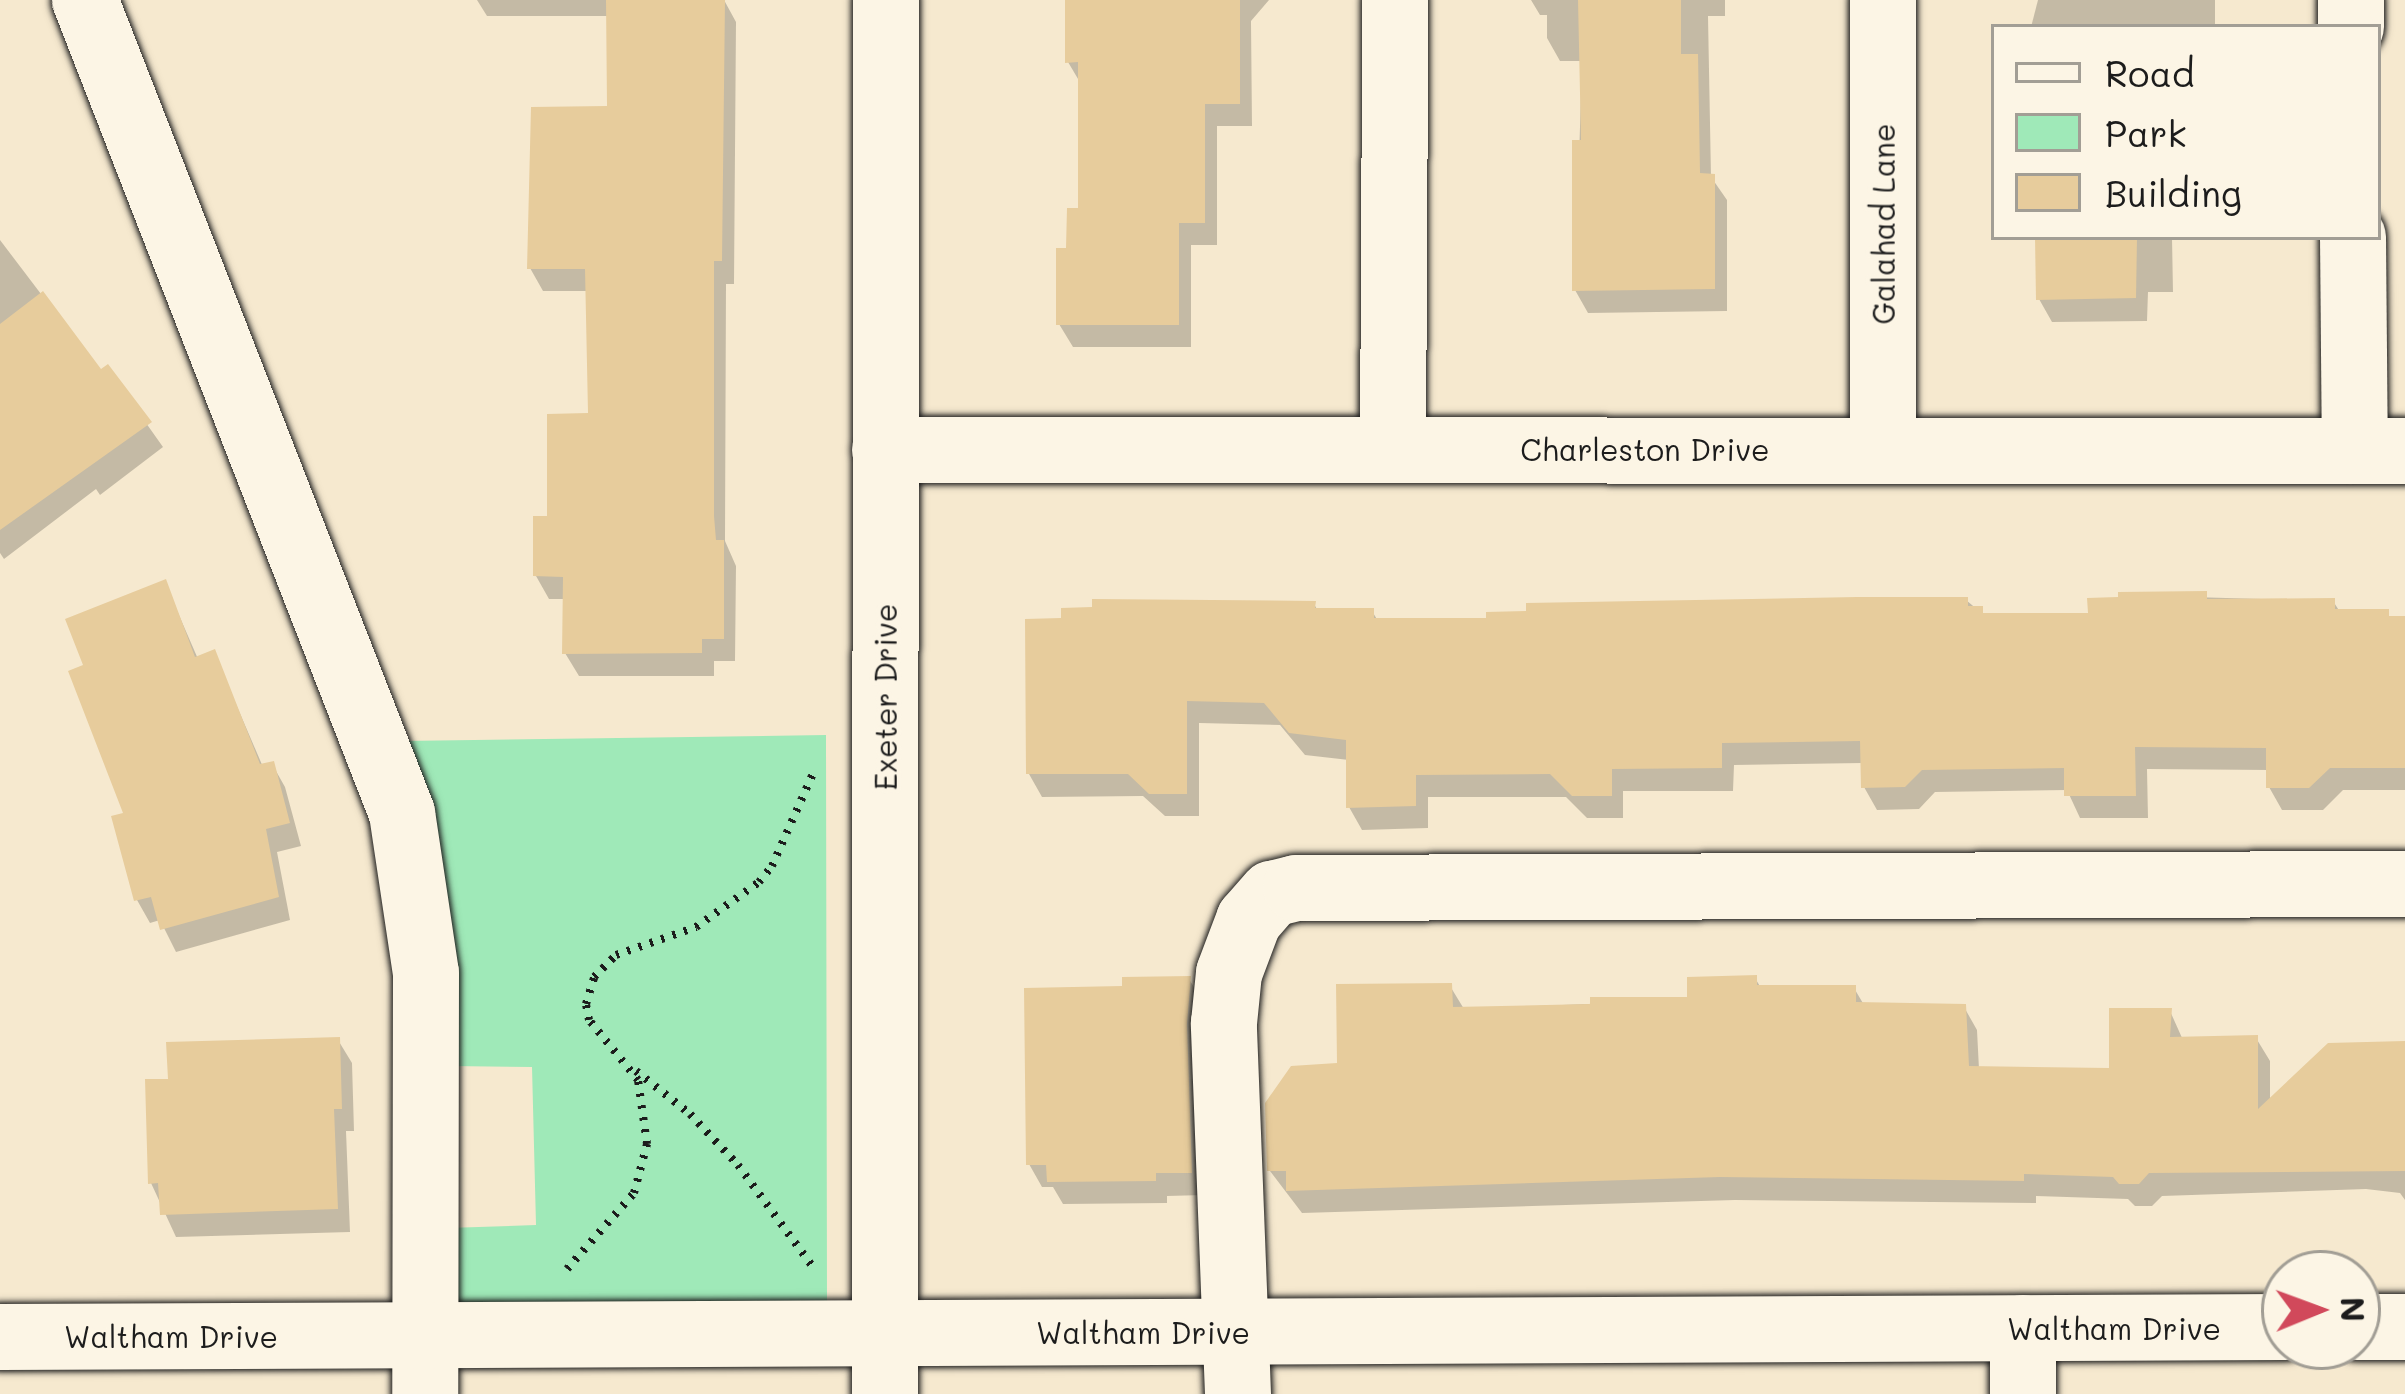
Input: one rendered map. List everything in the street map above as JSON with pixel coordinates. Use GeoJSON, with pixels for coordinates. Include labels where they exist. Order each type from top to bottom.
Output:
{"type":"FeatureCollection","features":[{"type":"Feature","properties":{"kind":"street"},"geometry":{"type":"LineString","coordinates":[[85,0],[402,813],[426,974],[426,1365]]}},
{"type":"Feature","properties":{"kind":"street","name":"Exeter Drive"},"geometry":{"type":"LineString","coordinates":[[885,1364],[886,0]]}},
{"type":"Feature","properties":{"kind":"street"},"geometry":{"type":"LineString","coordinates":[[1394,449],[1395,0]]}},
{"type":"Feature","properties":{"kind":"street","name":"Galahad Lane"},"geometry":{"type":"LineString","coordinates":[[1883,0],[1883,449]]}},
{"type":"Feature","properties":{"kind":"street"},"geometry":{"type":"LineString","coordinates":[[2353,240],[2380,451]]}},
{"type":"Feature","properties":{"kind":"street","name":"Charleston Drive"},"geometry":{"type":"LineString","coordinates":[[885,450],[2380,451]]}},
{"type":"Feature","properties":{"kind":"street"},"geometry":{"type":"LineString","coordinates":[[1237,1363],[1224,1023],[1229,973],[1249,920],[1272,894],[1320,888],[2405,884]]}},
{"type":"Feature","properties":{"kind":"street","name":"Waltham Drive"},"geometry":{"type":"LineString","coordinates":[[0,1337],[426,1365],[1237,1363],[2023,1328],[2261,1327]]}},
{"type":"Feature","properties":{"kind":"street"},"geometry":{"type":"LineString","coordinates":[[2023,1328],[2023,1394]]}},
{"type":"Feature","properties":{"kind":"path"},"geometry":{"type":"LineString","coordinates":[[566,1270],[620,1212],[644,1168],[642,1095],[625,1063],[589,1020],[586,1004],[594,976],[616,955],[696,927],[759,883],[772,866],[815,769]]}},
{"type":"Feature","properties":{"kind":"path"},"geometry":{"type":"LineString","coordinates":[[625,1063],[666,1092],[725,1151],[813,1267]]}},
{"type":"Feature","properties":{"kind":"green space"},"geometry":{"type":"Polygon","coordinates":[[[826,735],[827,1302],[445,1308],[447,1228],[536,1225],[532,1067],[449,1066],[402,741],[826,735]]]}},
{"type":"Feature","properties":{"kind":"building"},"geometry":{"type":"Polygon","coordinates":[[[606,0],[725,0],[722,261],[714,261],[714,516],[716,540],[724,540],[724,639],[702,639],[702,653],[562,654],[563,577],[533,576],[533,516],[547,516],[547,414],[588,413],[585,269],[527,269],[531,107],[607,106],[606,0]]]}},
{"type":"Feature","properties":{"kind":"building"},"geometry":{"type":"Polygon","coordinates":[[[1065,0],[1240,0],[1240,104],[1205,104],[1205,223],[1179,223],[1179,325],[1056,325],[1056,248],[1066,248],[1067,208],[1078,208],[1078,62],[1065,63],[1065,0]]]}},
{"type":"Feature","properties":{"kind":"building"},"geometry":{"type":"Polygon","coordinates":[[[1578,0],[1681,0],[1681,54],[1698,54],[1700,173],[1715,174],[1715,289],[1572,291],[1572,140],[1581,140],[1578,0]]]}},
{"type":"Feature","properties":{"kind":"building"},"geometry":{"type":"Polygon","coordinates":[[[2035,240],[2137,240],[2136,298],[2036,300],[2035,240]]]}},
{"type":"Feature","properties":{"kind":"building"},"geometry":{"type":"Polygon","coordinates":[[[43,291],[101,369],[108,364],[152,422],[0,530],[0,324],[43,291]]]}},
{"type":"Feature","properties":{"kind":"building"},"geometry":{"type":"Polygon","coordinates":[[[166,579],[195,657],[215,649],[260,764],[274,761],[290,823],[266,829],[279,897],[160,930],[151,897],[134,901],[111,816],[123,813],[68,671],[83,665],[65,619],[166,579]]]}},
{"type":"Feature","properties":{"kind":"building"},"geometry":{"type":"Polygon","coordinates":[[[2207,591],[2207,599],[2335,598],[2335,609],[2389,609],[2389,616],[2405,616],[2405,768],[2330,768],[2309,788],[2266,788],[2266,748],[2135,747],[2136,796],[2064,796],[2064,768],[1922,770],[1905,787],[1861,788],[1860,741],[1722,743],[1722,768],[1612,769],[1612,796],[1572,796],[1550,774],[1416,775],[1416,806],[1346,808],[1346,740],[1289,733],[1264,703],[1187,701],[1187,794],[1149,794],[1128,774],[1026,774],[1025,619],[1061,618],[1061,608],[1092,607],[1092,599],[1316,601],[1315,608],[1374,608],[1374,618],[1486,618],[1486,612],[1526,611],[1526,603],[1857,597],[1968,597],[1968,606],[1983,606],[1983,613],[2088,613],[2087,598],[2118,597],[2118,592],[2207,591]]]}},
{"type":"Feature","properties":{"kind":"building"},"geometry":{"type":"Polygon","coordinates":[[[1757,975],[1757,985],[1856,985],[1856,1002],[1966,1004],[1969,1066],[2109,1068],[2109,1008],[2172,1008],[2170,1037],[2258,1035],[2258,1109],[2328,1043],[2405,1041],[2405,1171],[2149,1173],[2139,1184],[2119,1184],[2113,1177],[2024,1174],[2024,1181],[1720,1177],[1286,1191],[1286,1171],[1267,1171],[1265,1103],[1291,1066],[1337,1063],[1336,984],[1452,983],[1453,1007],[1590,1004],[1590,997],[1687,997],[1687,977],[1757,975]]]}},
{"type":"Feature","properties":{"kind":"building"},"geometry":{"type":"Polygon","coordinates":[[[1191,976],[1187,1024],[1192,1173],[1156,1173],[1156,1181],[1047,1182],[1046,1165],[1026,1165],[1024,988],[1122,986],[1122,977],[1191,976]]]}},
{"type":"Feature","properties":{"kind":"building"},"geometry":{"type":"Polygon","coordinates":[[[340,1037],[342,1109],[334,1109],[338,1209],[160,1215],[158,1183],[148,1184],[145,1079],[168,1079],[166,1042],[340,1037]]]}}]}
